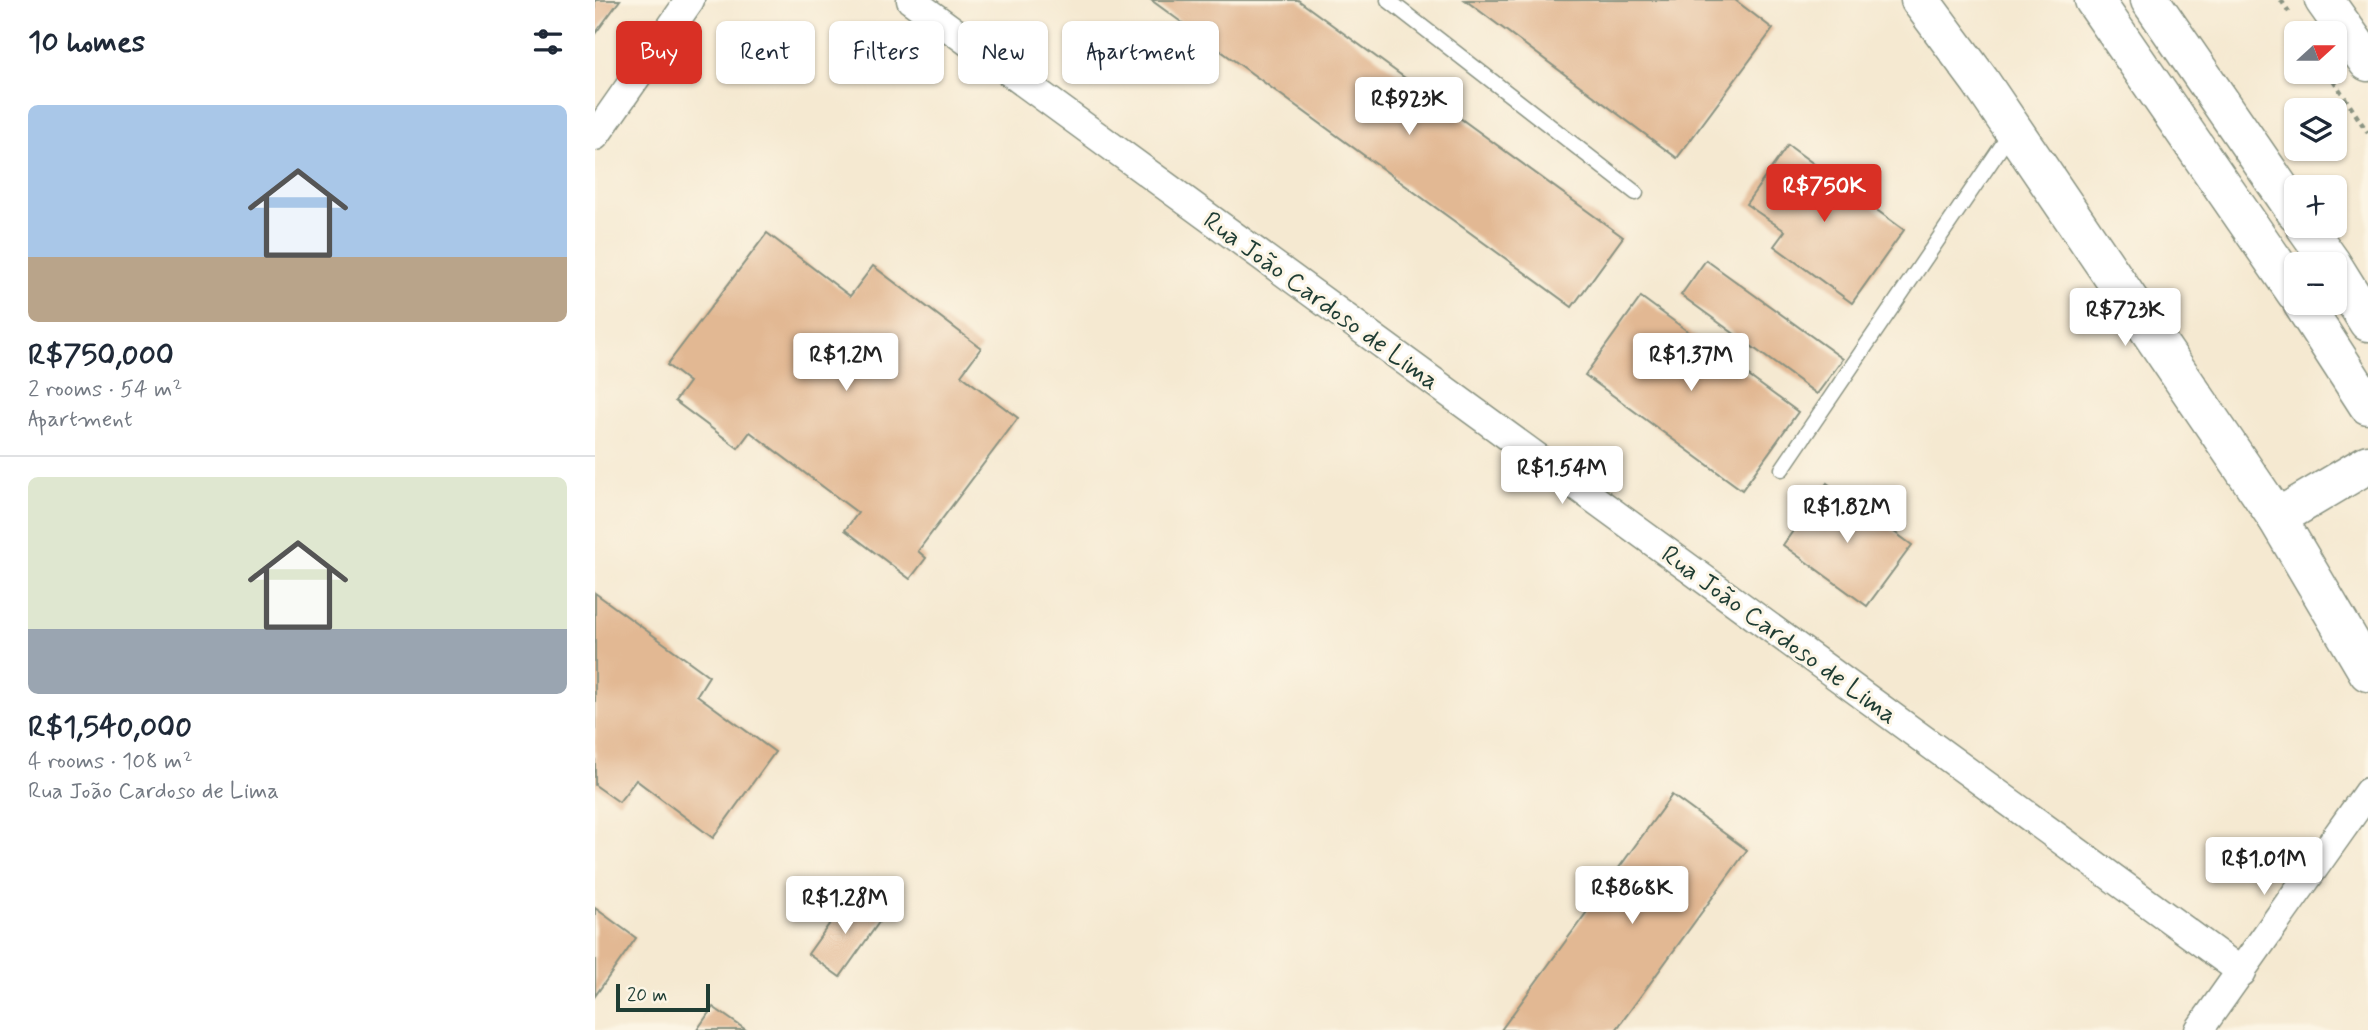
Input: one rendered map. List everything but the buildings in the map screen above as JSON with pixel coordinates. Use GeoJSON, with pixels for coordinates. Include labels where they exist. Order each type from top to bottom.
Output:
{"type":"FeatureCollection","features":[{"type":"Feature","properties":{"kind":"main road"},"geometry":{"type":"LineString","coordinates":[[1920,0],[2012,130],[2277,519],[2368,672]]}},
{"type":"Feature","properties":{"kind":"main road"},"geometry":{"type":"LineString","coordinates":[[2094,0],[2284,276]]}},
{"type":"Feature","properties":{"kind":"main road"},"geometry":{"type":"LineString","coordinates":[[2150,0],[2284,195]]}},
{"type":"Feature","properties":{"kind":"main road"},"geometry":{"type":"LineString","coordinates":[[2324,0],[2368,62]]}},
{"type":"Feature","properties":{"kind":"main road"},"geometry":{"type":"LineString","coordinates":[[2347,289],[2368,323]]}},
{"type":"Feature","properties":{"kind":"main road"},"geometry":{"type":"LineString","coordinates":[[2310,315],[2367,404]]}},
{"type":"Feature","properties":{"kind":"main road"},"geometry":{"type":"LineString","coordinates":[[2277,519],[2368,464]]}},
{"type":"Feature","properties":{"kind":"street"},"geometry":{"type":"LineString","coordinates":[[595,136],[690,0]]}},
{"type":"Feature","properties":{"kind":"street","name":"Rua João Cardoso de Lima"},"geometry":{"type":"LineString","coordinates":[[911,0],[2242,972]]}},
{"type":"Feature","properties":{"kind":"street"},"geometry":{"type":"LineString","coordinates":[[2199,1030],[2368,792]]}},
{"type":"Feature","properties":{"kind":"lane"},"geometry":{"type":"LineString","coordinates":[[1388,0],[1636,193]]}},
{"type":"Feature","properties":{"kind":"lane"},"geometry":{"type":"LineString","coordinates":[[1782,469],[2012,130]]}},
{"type":"Feature","properties":{"kind":"path"},"geometry":{"type":"LineString","coordinates":[[2336,84],[2368,134]]}}]}
